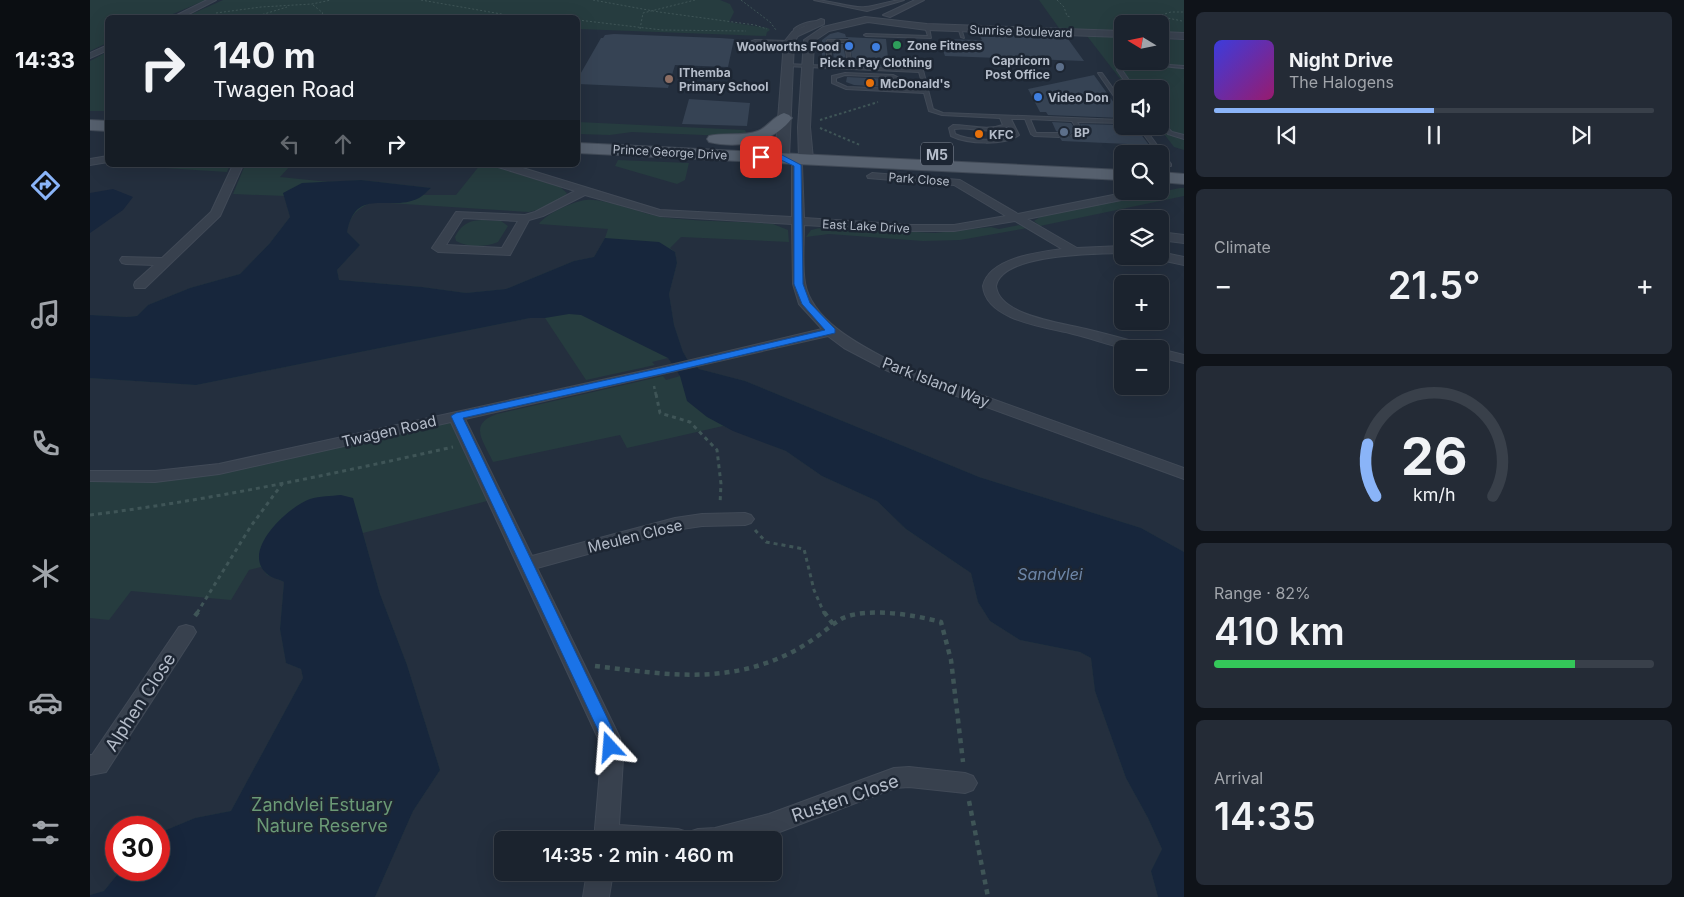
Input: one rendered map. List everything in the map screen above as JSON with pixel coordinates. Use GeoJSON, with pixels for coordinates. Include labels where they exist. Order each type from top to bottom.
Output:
{"type":"FeatureCollection","features":[{"type":"Feature","properties":{"kind":"main road"},"geometry":{"type":"LineString","coordinates":[[90,113],[105,114]]}},
{"type":"Feature","properties":{"kind":"main road"},"geometry":{"type":"LineString","coordinates":[[612,137],[742,139],[772,131],[779,126],[784,118]]}},
{"type":"Feature","properties":{"kind":"main road"},"geometry":{"type":"LineString","coordinates":[[90,125],[105,126]]}},
{"type":"Feature","properties":{"kind":"main road","name":"Prince George Drive"},"geometry":{"type":"LineString","coordinates":[[580,136],[612,137],[782,152],[803,157],[1114,175]]}},
{"type":"Feature","properties":{"kind":"main road","name":"Prince George Drive"},"geometry":{"type":"LineString","coordinates":[[580,148],[782,152]]}},
{"type":"Feature","properties":{"kind":"main road","name":"Prince George Drive"},"geometry":{"type":"LineString","coordinates":[[803,157],[1114,163]]}},
{"type":"Feature","properties":{"kind":"main road"},"geometry":{"type":"LineString","coordinates":[[1169,169],[1184,179]]}},
{"type":"Feature","properties":{"kind":"street"},"geometry":{"type":"LineString","coordinates":[[180,15],[213,0]]}},
{"type":"Feature","properties":{"kind":"street"},"geometry":{"type":"LineString","coordinates":[[782,152],[787,65],[792,38],[845,13],[901,0]]}},
{"type":"Feature","properties":{"kind":"street"},"geometry":{"type":"LineString","coordinates":[[803,157],[808,42],[811,37],[826,29],[887,16],[921,0]]}},
{"type":"Feature","properties":{"kind":"street"},"geometry":{"type":"LineString","coordinates":[[820,1],[864,9]]}},
{"type":"Feature","properties":{"kind":"street"},"geometry":{"type":"LineString","coordinates":[[820,1],[845,13],[868,20]]}},
{"type":"Feature","properties":{"kind":"street","name":"Sunrise Boulevard"},"geometry":{"type":"LineString","coordinates":[[864,9],[879,11],[887,16],[923,27]]}},
{"type":"Feature","properties":{"kind":"street","name":"Sunrise Boulevard"},"geometry":{"type":"LineString","coordinates":[[868,20],[961,33],[980,26],[1114,34]]}},
{"type":"Feature","properties":{"kind":"street"},"geometry":{"type":"LineString","coordinates":[[1169,35],[1184,36]]}},
{"type":"Feature","properties":{"kind":"street"},"geometry":{"type":"LineString","coordinates":[[90,56],[105,48]]}},
{"type":"Feature","properties":{"kind":"street","name":"Park Island Way"},"geometry":{"type":"LineString","coordinates":[[803,157],[798,222],[799,284],[806,304],[832,331],[849,345],[893,368],[1184,474]]}},
{"type":"Feature","properties":{"kind":"street"},"geometry":{"type":"LineString","coordinates":[[90,162],[105,160]]}},
{"type":"Feature","properties":{"kind":"street"},"geometry":{"type":"LineString","coordinates":[[140,285],[216,214],[237,167]]}},
{"type":"Feature","properties":{"kind":"street","name":"East Lake Drive"},"geometry":{"type":"LineString","coordinates":[[508,167],[634,207],[660,213],[934,229],[974,226],[1114,198]]}},
{"type":"Feature","properties":{"kind":"street","name":"Park Close"},"geometry":{"type":"LineString","coordinates":[[872,176],[956,182],[1074,250]]}},
{"type":"Feature","properties":{"kind":"street"},"geometry":{"type":"LineString","coordinates":[[525,218],[506,252],[438,248],[460,214],[525,218],[539,214],[584,191]]}},
{"type":"Feature","properties":{"kind":"street"},"geometry":{"type":"LineString","coordinates":[[1169,237],[1184,239]]}},
{"type":"Feature","properties":{"kind":"street"},"geometry":{"type":"LineString","coordinates":[[1114,250],[1074,250],[1005,266],[991,278],[988,285],[990,292],[1005,309],[1020,317],[1114,340]]}},
{"type":"Feature","properties":{"kind":"street"},"geometry":{"type":"LineString","coordinates":[[1169,258],[1184,261]]}},
{"type":"Feature","properties":{"kind":"street"},"geometry":{"type":"LineString","coordinates":[[126,260],[164,262]]}},
{"type":"Feature","properties":{"kind":"street","name":"Twagen Road"},"geometry":{"type":"LineString","coordinates":[[90,476],[141,478],[177,476],[219,469],[704,362],[832,331]]}},
{"type":"Feature","properties":{"kind":"street"},"geometry":{"type":"LineString","coordinates":[[1169,355],[1184,359]]}},
{"type":"Feature","properties":{"kind":"street"},"geometry":{"type":"LineString","coordinates":[[456,416],[609,738],[612,759],[607,831]]}},
{"type":"Feature","properties":{"kind":"street","name":"Meulen Close"},"geometry":{"type":"LineString","coordinates":[[527,564],[675,524],[745,519]]}},
{"type":"Feature","properties":{"kind":"street","name":"Alphen Close"},"geometry":{"type":"LineString","coordinates":[[90,765],[98,765],[186,632]]}},
{"type":"Feature","properties":{"kind":"street","name":"Rusten Close"},"geometry":{"type":"LineString","coordinates":[[746,831],[769,825],[894,778],[909,776],[965,783]]}},
{"type":"Feature","properties":{"kind":"street"},"geometry":{"type":"LineString","coordinates":[[596,897],[599,881]]}},
{"type":"Feature","properties":{"kind":"lane"},"geometry":{"type":"LineString","coordinates":[[866,34],[930,37],[923,27]]}},
{"type":"Feature","properties":{"kind":"lane"},"geometry":{"type":"LineString","coordinates":[[749,43],[755,40],[792,38]]}},
{"type":"Feature","properties":{"kind":"lane"},"geometry":{"type":"LineString","coordinates":[[849,59],[847,41],[832,40],[827,42],[829,59],[832,62],[878,63]]}},
{"type":"Feature","properties":{"kind":"lane"},"geometry":{"type":"LineString","coordinates":[[787,65],[921,71],[931,110],[951,117],[1005,117],[1114,122]]}},
{"type":"Feature","properties":{"kind":"lane"},"geometry":{"type":"LineString","coordinates":[[1127,80],[1120,70],[1122,67],[1133,65],[1184,67]]}},
{"type":"Feature","properties":{"kind":"lane"},"geometry":{"type":"LineString","coordinates":[[899,90],[897,78],[893,76],[844,74],[834,76],[834,83],[842,87],[927,92]]}},
{"type":"Feature","properties":{"kind":"lane"},"geometry":{"type":"LineString","coordinates":[[1100,74],[1114,93]]}},
{"type":"Feature","properties":{"kind":"lane"},"geometry":{"type":"LineString","coordinates":[[1005,117],[1016,135],[1012,139],[960,139],[953,135],[951,129],[953,127],[1004,127],[1006,126],[1005,117]]}},
{"type":"Feature","properties":{"kind":"lane"},"geometry":{"type":"LineString","coordinates":[[1026,118],[1034,134],[1059,135]]}},
{"type":"Feature","properties":{"kind":"lane"},"geometry":{"type":"LineString","coordinates":[[1074,120],[1083,136],[1074,136]]}},
{"type":"Feature","properties":{"kind":"lane"},"geometry":{"type":"LineString","coordinates":[[1169,132],[1184,137]]}},
{"type":"Feature","properties":{"kind":"path"},"geometry":{"type":"LineString","coordinates":[[212,13],[261,7],[312,4],[331,0]]}},
{"type":"Feature","properties":{"kind":"path"},"geometry":{"type":"LineString","coordinates":[[420,0],[507,15]]}},
{"type":"Feature","properties":{"kind":"path"},"geometry":{"type":"LineString","coordinates":[[593,0],[755,25],[778,32]]}},
{"type":"Feature","properties":{"kind":"path"},"geometry":{"type":"LineString","coordinates":[[640,28],[643,13],[695,0]]}},
{"type":"Feature","properties":{"kind":"path"},"geometry":{"type":"LineString","coordinates":[[741,0],[770,22],[778,32]]}},
{"type":"Feature","properties":{"kind":"path"},"geometry":{"type":"LineString","coordinates":[[312,4],[323,13],[320,15]]}},
{"type":"Feature","properties":{"kind":"path"},"geometry":{"type":"LineString","coordinates":[[261,15],[292,6]]}},
{"type":"Feature","properties":{"kind":"path"},"geometry":{"type":"LineString","coordinates":[[1184,12],[1171,12],[1158,16],[1184,22]]}},
{"type":"Feature","properties":{"kind":"path"},"geometry":{"type":"LineString","coordinates":[[580,20],[640,28],[749,32]]}},
{"type":"Feature","properties":{"kind":"path"},"geometry":{"type":"LineString","coordinates":[[769,33],[778,32]]}},
{"type":"Feature","properties":{"kind":"path"},"geometry":{"type":"LineString","coordinates":[[820,128],[819,120],[825,120],[883,101]]}},
{"type":"Feature","properties":{"kind":"path"},"geometry":{"type":"LineString","coordinates":[[815,127],[827,129],[842,138],[863,146]]}},
{"type":"Feature","properties":{"kind":"path"},"geometry":{"type":"LineString","coordinates":[[658,372],[660,412],[690,422],[717,450],[722,484],[718,520]]}},
{"type":"Feature","properties":{"kind":"path"},"geometry":{"type":"LineString","coordinates":[[90,515],[165,506],[282,484],[418,456],[468,443]]}},
{"type":"Feature","properties":{"kind":"path"},"geometry":{"type":"LineString","coordinates":[[186,632],[223,568],[266,502],[282,484]]}},
{"type":"Feature","properties":{"kind":"path"},"geometry":{"type":"LineString","coordinates":[[745,519],[766,542],[804,550],[814,592],[824,615],[834,624]]}},
{"type":"Feature","properties":{"kind":"path"},"geometry":{"type":"LineString","coordinates":[[575,665],[718,673],[740,670],[770,661],[805,645],[847,617],[870,614],[927,617],[941,622],[951,660],[965,783],[988,897]]}},
{"type":"Feature","properties":{"kind":"green space"},"geometry":{"type":"Polygon","coordinates":[[[90,0],[206,0],[171,15],[105,15],[105,44],[90,51],[90,0]]]}},
{"type":"Feature","properties":{"kind":"green space"},"geometry":{"type":"Polygon","coordinates":[[[223,0],[720,0],[730,4],[734,12],[729,22],[768,28],[770,30],[766,36],[580,29],[580,15],[189,15],[223,0]]]}},
{"type":"Feature","properties":{"kind":"green space"},"geometry":{"type":"Polygon","coordinates":[[[1039,0],[1184,0],[1184,33],[1169,32],[1169,15],[1114,15],[1114,31],[1059,28],[1039,0]]]}},
{"type":"Feature","properties":{"kind":"green space"},"geometry":{"type":"Polygon","coordinates":[[[1087,36],[1114,37],[1114,70],[1169,70],[1169,39],[1184,40],[1184,150],[1174,147],[1165,135],[1169,135],[1169,80],[1121,80],[1087,36]]]}},
{"type":"Feature","properties":{"kind":"green space"},"geometry":{"type":"Polygon","coordinates":[[[105,53],[105,111],[90,111],[90,61],[105,53]]]}},
{"type":"Feature","properties":{"kind":"green space"},"geometry":{"type":"Polygon","coordinates":[[[580,122],[745,130],[747,134],[726,136],[632,132],[610,135],[580,134],[580,122]]]}},
{"type":"Feature","properties":{"kind":"green space"},"geometry":{"type":"Polygon","coordinates":[[[618,160],[689,163],[685,180],[677,184],[615,166],[618,160]]]}},
{"type":"Feature","properties":{"kind":"green space"},"geometry":{"type":"Polygon","coordinates":[[[165,167],[229,167],[227,172],[165,167]]]}},
{"type":"Feature","properties":{"kind":"green space","name":"Sandvlei"},"geometry":{"type":"Polygon","coordinates":[[[244,167],[289,167],[280,177],[329,182],[361,180],[431,188],[423,195],[456,195],[478,167],[495,167],[560,187],[567,193],[556,203],[529,212],[373,202],[363,207],[352,217],[347,232],[360,245],[337,270],[339,280],[466,293],[506,289],[574,261],[594,257],[608,229],[539,224],[547,216],[560,209],[586,200],[612,203],[661,217],[773,224],[788,230],[789,242],[681,237],[670,248],[675,252],[677,263],[669,294],[674,325],[683,352],[687,359],[699,369],[745,381],[979,477],[1141,528],[1184,552],[1184,897],[1158,897],[1151,871],[1162,849],[1148,818],[1126,778],[1095,691],[1091,658],[1080,652],[1020,640],[990,621],[978,602],[971,573],[906,529],[877,501],[822,476],[786,451],[723,426],[627,448],[620,435],[493,462],[482,441],[480,428],[482,423],[497,414],[663,376],[666,380],[680,376],[668,358],[652,362],[655,365],[586,380],[545,318],[530,318],[196,385],[90,378],[90,315],[137,316],[148,305],[190,288],[240,274],[270,243],[290,217],[284,196],[233,194],[244,167]]]}},
{"type":"Feature","properties":{"kind":"green space"},"geometry":{"type":"Polygon","coordinates":[[[1184,188],[1184,196],[1169,199],[1169,190],[1184,188]]]}},
{"type":"Feature","properties":{"kind":"green space"},"geometry":{"type":"Polygon","coordinates":[[[1122,200],[1165,200],[1040,226],[1034,221],[1040,217],[1122,200]]]}},
{"type":"Feature","properties":{"kind":"green space"},"geometry":{"type":"Polygon","coordinates":[[[484,220],[501,221],[508,226],[498,242],[477,246],[466,245],[456,241],[455,237],[463,226],[470,222],[484,220]]]}},
{"type":"Feature","properties":{"kind":"green space"},"geometry":{"type":"Polygon","coordinates":[[[1019,225],[1028,228],[960,240],[923,241],[829,234],[806,237],[811,230],[824,227],[935,233],[991,227],[999,229],[1019,225]]]}},
{"type":"Feature","properties":{"kind":"green space","name":"Zandvlei Estuary Nature Reserve"},"geometry":{"type":"Polygon","coordinates":[[[456,416],[495,499],[363,533],[380,594],[407,665],[440,770],[413,811],[375,897],[90,897],[90,895],[104,891],[112,881],[170,881],[170,828],[195,818],[231,811],[303,678],[301,669],[286,663],[280,629],[284,582],[267,575],[261,567],[249,570],[231,600],[131,591],[109,620],[90,618],[90,476],[177,476],[456,416]]]}},
{"type":"Feature","properties":{"kind":"water","name":"Sandvlei"},"geometry":{"type":"Polygon","coordinates":[[[361,180],[431,188],[420,197],[408,202],[376,203],[358,209],[351,218],[347,232],[360,245],[337,270],[339,280],[466,293],[506,289],[574,261],[594,257],[605,238],[659,242],[675,252],[677,263],[669,294],[674,325],[683,352],[687,359],[699,369],[745,381],[979,477],[1141,528],[1184,552],[1184,897],[1158,897],[1151,871],[1162,849],[1148,818],[1126,778],[1095,691],[1091,658],[1080,652],[1020,640],[990,621],[978,602],[971,573],[906,529],[877,501],[822,476],[786,451],[733,431],[707,417],[687,401],[680,376],[668,358],[581,315],[569,314],[545,318],[530,318],[196,385],[90,378],[90,315],[137,316],[148,305],[190,288],[240,274],[270,243],[290,217],[283,193],[302,183],[361,180]]]}},
{"type":"Feature","properties":{"kind":"water"},"geometry":{"type":"Polygon","coordinates":[[[113,189],[133,197],[123,210],[90,233],[90,193],[113,189]]]}},
{"type":"Feature","properties":{"kind":"water","name":"Zandvlei Estuary Nature Reserve"},"geometry":{"type":"Polygon","coordinates":[[[341,495],[353,498],[380,594],[407,665],[440,770],[413,811],[375,897],[90,897],[90,895],[104,891],[112,881],[170,881],[170,828],[195,818],[231,811],[303,678],[301,669],[286,663],[280,629],[284,582],[267,574],[260,565],[259,554],[263,542],[280,520],[290,511],[310,499],[341,495]]]}},
{"type":"Feature","properties":{"kind":"building"},"geometry":{"type":"Polygon","coordinates":[[[838,32],[845,34],[846,37],[886,39],[889,67],[847,65],[843,64],[845,62],[843,60],[834,59],[832,44],[843,44],[846,60],[853,61],[848,38],[826,39],[825,59],[827,63],[822,61],[822,40],[830,34],[838,32]]]}},
{"type":"Feature","properties":{"kind":"building"},"geometry":{"type":"Polygon","coordinates":[[[979,34],[1060,37],[1068,39],[1084,61],[945,56],[939,39],[982,40],[979,34]]]}},
{"type":"Feature","properties":{"kind":"building"},"geometry":{"type":"Polygon","coordinates":[[[605,35],[734,39],[728,67],[675,65],[668,88],[580,84],[580,75],[601,38],[605,35]]]}},
{"type":"Feature","properties":{"kind":"building"},"geometry":{"type":"Polygon","coordinates":[[[1094,75],[1114,103],[1114,118],[1048,115],[1046,112],[1040,112],[1028,89],[1094,75]]]}},
{"type":"Feature","properties":{"kind":"building","name":"McDonald's"},"geometry":{"type":"Polygon","coordinates":[[[847,77],[890,79],[891,84],[885,84],[885,87],[854,85],[846,82],[847,77]]]}},
{"type":"Feature","properties":{"kind":"building"},"geometry":{"type":"Polygon","coordinates":[[[689,99],[750,103],[747,126],[682,124],[689,99]]]}},
{"type":"Feature","properties":{"kind":"building"},"geometry":{"type":"Polygon","coordinates":[[[1052,122],[1071,123],[1077,132],[1069,136],[1078,140],[1088,136],[1080,124],[1114,125],[1114,135],[1142,135],[1149,145],[1062,141],[1060,138],[1064,134],[1056,131],[1052,122]]]}},
{"type":"Feature","properties":{"kind":"place","name":"Zone Fitness"},"geometry":{"type":"Point","coordinates":[897,45]}},
{"type":"Feature","properties":{"kind":"place","name":"Woolworths Food"},"geometry":{"type":"Point","coordinates":[849,46]}},
{"type":"Feature","properties":{"kind":"place","name":"Pick n Pay Clothing"},"geometry":{"type":"Point","coordinates":[876,47]}},
{"type":"Feature","properties":{"kind":"place","name":"Capricorn Post Office"},"geometry":{"type":"Point","coordinates":[1060,67]}},
{"type":"Feature","properties":{"kind":"place","name":"IThemba Primary School"},"geometry":{"type":"Point","coordinates":[669,79]}},
{"type":"Feature","properties":{"kind":"place","name":"McDonald's"},"geometry":{"type":"Point","coordinates":[870,83]}},
{"type":"Feature","properties":{"kind":"place","name":"Video Don"},"geometry":{"type":"Point","coordinates":[1038,97]}},
{"type":"Feature","properties":{"kind":"place","name":"BP"},"geometry":{"type":"Point","coordinates":[1064,132]}},
{"type":"Feature","properties":{"kind":"place","name":"KFC"},"geometry":{"type":"Point","coordinates":[979,134]}},
{"type":"Feature","properties":{"kind":"route"},"geometry":{"type":"LineString","coordinates":[[610,747],[605,728],[456,416],[832,331],[806,304],[799,284],[797,165],[782,158],[761,157]]}}]}
